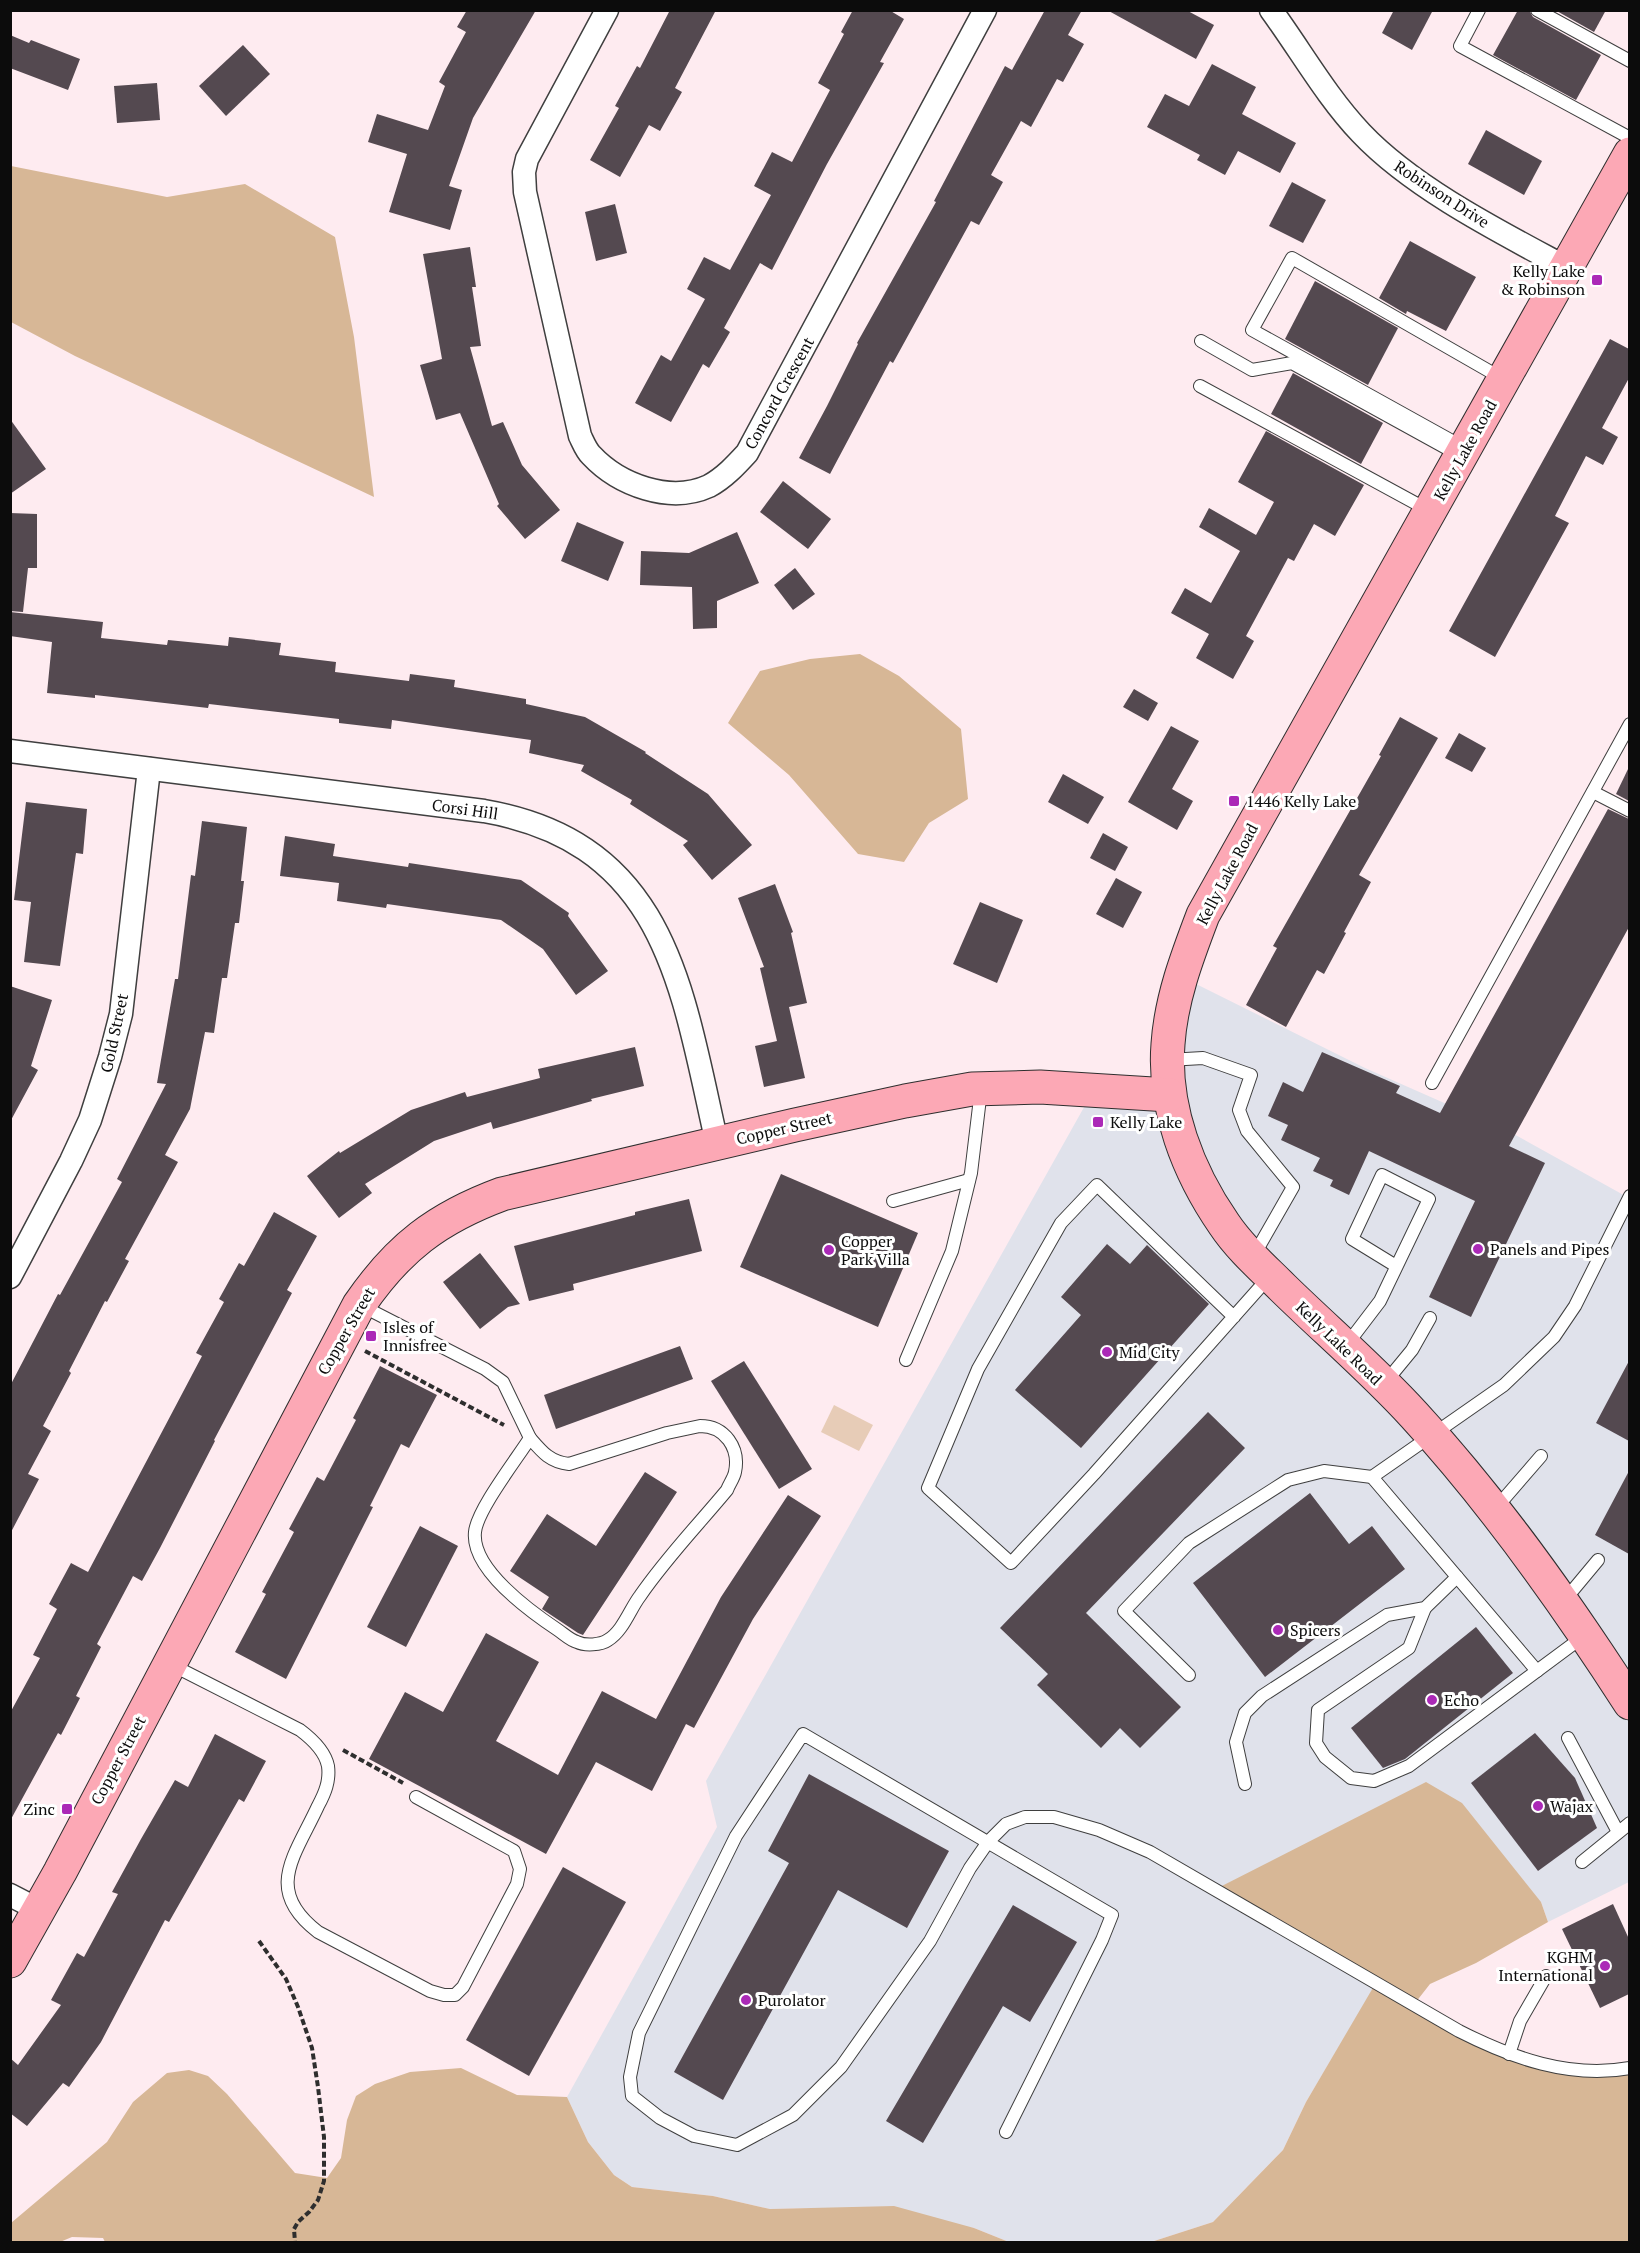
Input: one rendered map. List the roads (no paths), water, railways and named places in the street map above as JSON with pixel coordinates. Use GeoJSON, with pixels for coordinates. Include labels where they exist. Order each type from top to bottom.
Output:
{"type":"FeatureCollection","features":[{"type":"Feature","properties":{"kind":"street","name":"Concord Crescent"},"geometry":{"type":"LineString","coordinates":[[607,10],[527,159],[524,172],[525,192],[580,436],[589,453],[622,479],[647,489],[672,494],[690,492],[709,486],[726,475],[747,453],[985,10]]}},
{"type":"Feature","properties":{"kind":"street","name":"Robinson Drive"},"geometry":{"type":"LineString","coordinates":[[1271,10],[1337,105],[1361,133],[1389,159],[1443,197],[1567,268]]}},
{"type":"Feature","properties":{"kind":"street","name":"Kelly Lake Road"},"geometry":{"type":"LineString","coordinates":[[1629,154],[1203,915],[1180,976],[1168,1041],[1167,1060],[1169,1095],[1185,1150],[1224,1225],[1455,1461],[1586,1635],[1629,1703]]}},
{"type":"Feature","properties":{"kind":"street","name":"Corsi Hill"},"geometry":{"type":"LineString","coordinates":[[10,751],[492,812],[531,822],[573,841],[608,867],[626,885],[658,932],[680,987],[717,1143]]}},
{"type":"Feature","properties":{"kind":"street","name":"Gold Street"},"geometry":{"type":"LineString","coordinates":[[10,1277],[90,1120],[110,1057],[121,1014],[149,769]]}},
{"type":"Feature","properties":{"kind":"street","name":"Copper Street"},"geometry":{"type":"LineString","coordinates":[[10,1961],[358,1305],[376,1280],[430,1228],[502,1194],[905,1101],[982,1089],[1040,1087],[1169,1095]]}},
{"type":"Feature","properties":{"kind":"street"},"geometry":{"type":"LineString","coordinates":[[10,1895],[39,1910]]}},
{"type":"Feature","properties":{"kind":"lane"},"geometry":{"type":"LineString","coordinates":[[1479,10],[1460,46],[1629,138]]}},
{"type":"Feature","properties":{"kind":"lane"},"geometry":{"type":"LineString","coordinates":[[1536,10],[1629,61]]}},
{"type":"Feature","properties":{"kind":"lane"},"geometry":{"type":"LineString","coordinates":[[1463,452],[1252,330],[1292,258],[1504,379]]}},
{"type":"Feature","properties":{"kind":"lane"},"geometry":{"type":"LineString","coordinates":[[1201,341],[1252,370],[1292,363],[1463,452]]}},
{"type":"Feature","properties":{"kind":"lane"},"geometry":{"type":"LineString","coordinates":[[1200,386],[1430,511]]}},
{"type":"Feature","properties":{"kind":"lane"},"geometry":{"type":"LineString","coordinates":[[1431,1083],[1629,724]]}},
{"type":"Feature","properties":{"kind":"lane"},"geometry":{"type":"LineString","coordinates":[[1593,792],[1629,811]]}},
{"type":"Feature","properties":{"kind":"lane"},"geometry":{"type":"LineString","coordinates":[[1167,1060],[1203,1058],[1251,1075],[1239,1110],[1247,1131],[1293,1187],[1262,1266],[1234,1317],[1011,1563],[928,1488],[978,1370],[1061,1222],[1097,1185],[1234,1317]]}},
{"type":"Feature","properties":{"kind":"lane"},"geometry":{"type":"LineString","coordinates":[[906,1360],[952,1251],[969,1180],[982,1089]]}},
{"type":"Feature","properties":{"kind":"lane"},"geometry":{"type":"LineString","coordinates":[[1345,1347],[1380,1301],[1430,1199],[1382,1175],[1352,1239],[1396,1266]]}},
{"type":"Feature","properties":{"kind":"lane"},"geometry":{"type":"LineString","coordinates":[[893,1201],[969,1180]]}},
{"type":"Feature","properties":{"kind":"lane"},"geometry":{"type":"LineString","coordinates":[[1189,1675],[1124,1611],[1189,1543],[1288,1480],[1324,1471],[1372,1477],[1503,1385],[1554,1337],[1575,1306],[1629,1196]]}},
{"type":"Feature","properties":{"kind":"lane"},"geometry":{"type":"LineString","coordinates":[[358,1305],[485,1369],[503,1382],[530,1438],[547,1457],[557,1463],[569,1464],[667,1433],[700,1426],[709,1426],[717,1430],[733,1444],[735,1473],[727,1490],[639,1596],[620,1628],[609,1640],[596,1644],[577,1643],[534,1614],[490,1571],[480,1555],[475,1535],[478,1519],[530,1438]]}},
{"type":"Feature","properties":{"kind":"lane"},"geometry":{"type":"LineString","coordinates":[[1383,1385],[1412,1350],[1430,1318]]}},
{"type":"Feature","properties":{"kind":"lane"},"geometry":{"type":"LineString","coordinates":[[1493,1511],[1541,1456]]}},
{"type":"Feature","properties":{"kind":"lane"},"geometry":{"type":"LineString","coordinates":[[1372,1477],[1537,1671]]}},
{"type":"Feature","properties":{"kind":"lane"},"geometry":{"type":"LineString","coordinates":[[1562,1603],[1598,1560]]}},
{"type":"Feature","properties":{"kind":"lane"},"geometry":{"type":"LineString","coordinates":[[1457,1577],[1425,1608],[1409,1648],[1318,1710],[1316,1743],[1325,1757],[1351,1778],[1374,1781],[1409,1766],[1586,1635]]}},
{"type":"Feature","properties":{"kind":"lane"},"geometry":{"type":"LineString","coordinates":[[1245,1784],[1236,1742],[1245,1713],[1262,1696],[1387,1615],[1425,1608]]}},
{"type":"Feature","properties":{"kind":"lane"},"geometry":{"type":"LineString","coordinates":[[169,1663],[300,1730],[317,1744],[328,1765],[328,1787],[288,1872],[286,1888],[293,1906],[305,1922],[318,1932],[430,1991],[455,1995],[463,1987],[517,1884],[520,1869],[514,1851],[416,1797]]}},
{"type":"Feature","properties":{"kind":"lane"},"geometry":{"type":"LineString","coordinates":[[1006,2132],[1102,1940],[1112,1915],[988,1842],[802,1734],[736,1836],[639,2033],[630,2077],[632,2096],[660,2118],[694,2136],[737,2145],[793,2115],[841,2067],[930,1941],[970,1868],[988,1842],[1006,1824],[1025,1817],[1054,1817],[1099,1830],[1150,1852],[1459,2031],[1509,2054],[1578,2071],[1611,2072],[1629,2068]]}},
{"type":"Feature","properties":{"kind":"lane"},"geometry":{"type":"LineString","coordinates":[[1569,1738],[1618,1832]]}},
{"type":"Feature","properties":{"kind":"lane"},"geometry":{"type":"LineString","coordinates":[[1582,1862],[1629,1823]]}},
{"type":"Feature","properties":{"kind":"lane"},"geometry":{"type":"LineString","coordinates":[[1509,2054],[1520,2021],[1546,1976]]}},
{"type":"Feature","properties":{"kind":"place","name":"Kelly Lake & Robinson"},"geometry":{"type":"Point","coordinates":[1597,280]}},
{"type":"Feature","properties":{"kind":"place","name":"1446 Kelly Lake"},"geometry":{"type":"Point","coordinates":[1234,801]}},
{"type":"Feature","properties":{"kind":"place","name":"Kelly Lake"},"geometry":{"type":"Point","coordinates":[1098,1122]}},
{"type":"Feature","properties":{"kind":"place","name":"Panels and Pipes"},"geometry":{"type":"Point","coordinates":[1478,1249]}},
{"type":"Feature","properties":{"kind":"place","name":"Copper Park Villa"},"geometry":{"type":"Point","coordinates":[829,1250]}},
{"type":"Feature","properties":{"kind":"place","name":"Isles of Innisfree"},"geometry":{"type":"Point","coordinates":[371,1336]}},
{"type":"Feature","properties":{"kind":"place","name":"Mid City"},"geometry":{"type":"Point","coordinates":[1107,1352]}},
{"type":"Feature","properties":{"kind":"place","name":"Spicers"},"geometry":{"type":"Point","coordinates":[1278,1630]}},
{"type":"Feature","properties":{"kind":"place","name":"Echo"},"geometry":{"type":"Point","coordinates":[1432,1700]}},
{"type":"Feature","properties":{"kind":"place","name":"Wajax"},"geometry":{"type":"Point","coordinates":[1538,1806]}},
{"type":"Feature","properties":{"kind":"place","name":"Zinc"},"geometry":{"type":"Point","coordinates":[67,1809]}},
{"type":"Feature","properties":{"kind":"place","name":"KGHM International"},"geometry":{"type":"Point","coordinates":[1605,1966]}},
{"type":"Feature","properties":{"kind":"place","name":"Purolator"},"geometry":{"type":"Point","coordinates":[746,2000]}}]}
